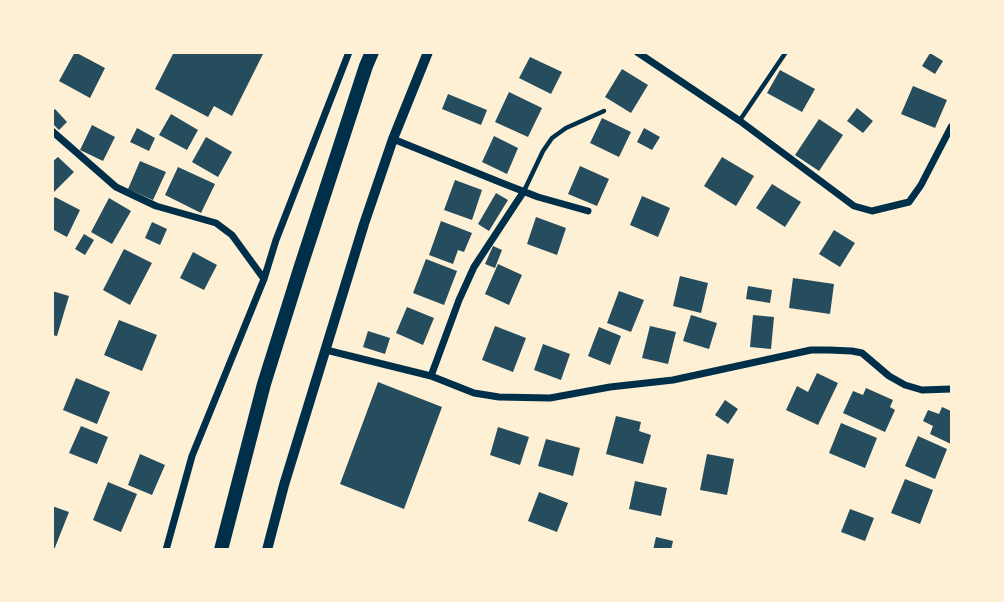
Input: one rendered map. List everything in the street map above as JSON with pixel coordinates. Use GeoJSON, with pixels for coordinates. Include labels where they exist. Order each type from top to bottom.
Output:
{"type":"FeatureCollection","features":[{"type":"Feature","properties":{"kind":"highway"},"geometry":{"type":"LineString","coordinates":[[221,550],[264,384],[372,52]]}},
{"type":"Feature","properties":{"kind":"street"},"geometry":{"type":"LineString","coordinates":[[166,550],[192,456],[264,279],[276,240],[349,52]]}},
{"type":"Feature","properties":{"kind":"street"},"geometry":{"type":"LineString","coordinates":[[267,550],[284,485],[364,224],[393,139],[428,52]]}},
{"type":"Feature","properties":{"kind":"street"},"geometry":{"type":"LineString","coordinates":[[637,52],[740,121],[854,206],[872,211],[909,202],[921,185],[951,127]]}},
{"type":"Feature","properties":{"kind":"street"},"geometry":{"type":"LineString","coordinates":[[52,131],[116,187],[156,206],[216,223],[232,235],[264,279]]}},
{"type":"Feature","properties":{"kind":"street"},"geometry":{"type":"LineString","coordinates":[[393,139],[524,191],[588,211]]}},
{"type":"Feature","properties":{"kind":"street"},"geometry":{"type":"LineString","coordinates":[[431,376],[474,267],[524,191]]}},
{"type":"Feature","properties":{"kind":"street"},"geometry":{"type":"LineString","coordinates":[[327,350],[431,376],[474,393],[499,397],[550,398],[610,387],[673,380],[811,350],[829,349],[862,354],[905,385],[922,390],[951,389]]}},
{"type":"Feature","properties":{"kind":"lane"},"geometry":{"type":"LineString","coordinates":[[740,121],[786,52]]}},
{"type":"Feature","properties":{"kind":"lane"},"geometry":{"type":"LineString","coordinates":[[524,191],[552,138],[566,128],[604,111]]}},
{"type":"Feature","properties":{"kind":"building"},"geometry":{"type":"Polygon","coordinates":[[[75,52],[105,68],[90,98],[59,81],[75,52]]]}},
{"type":"Feature","properties":{"kind":"building"},"geometry":{"type":"Polygon","coordinates":[[[174,52],[264,52],[232,116],[214,106],[208,117],[155,89],[174,52]]]}},
{"type":"Feature","properties":{"kind":"building"},"geometry":{"type":"Polygon","coordinates":[[[930,53],[943,61],[935,74],[922,66],[930,53]]]}},
{"type":"Feature","properties":{"kind":"building"},"geometry":{"type":"Polygon","coordinates":[[[530,57],[562,72],[551,94],[519,78],[530,57]]]}},
{"type":"Feature","properties":{"kind":"building"},"geometry":{"type":"Polygon","coordinates":[[[622,69],[648,85],[631,113],[605,97],[622,69]]]}},
{"type":"Feature","properties":{"kind":"building"},"geometry":{"type":"Polygon","coordinates":[[[780,70],[815,89],[802,112],[767,93],[780,70]]]}},
{"type":"Feature","properties":{"kind":"building"},"geometry":{"type":"Polygon","coordinates":[[[913,86],[947,100],[935,128],[901,114],[913,86]]]}},
{"type":"Feature","properties":{"kind":"building"},"geometry":{"type":"Polygon","coordinates":[[[509,92],[542,108],[528,137],[495,122],[509,92]]]}},
{"type":"Feature","properties":{"kind":"building"},"geometry":{"type":"Polygon","coordinates":[[[448,94],[487,110],[481,125],[442,109],[448,94]]]}},
{"type":"Feature","properties":{"kind":"building"},"geometry":{"type":"Polygon","coordinates":[[[857,108],[873,121],[863,133],[847,121],[857,108]]]}},
{"type":"Feature","properties":{"kind":"building"},"geometry":{"type":"Polygon","coordinates":[[[55,109],[67,122],[59,130],[52,123],[52,112],[55,109]]]}},
{"type":"Feature","properties":{"kind":"building"},"geometry":{"type":"Polygon","coordinates":[[[171,114],[198,130],[187,150],[159,135],[171,114]]]}},
{"type":"Feature","properties":{"kind":"building"},"geometry":{"type":"Polygon","coordinates":[[[602,118],[631,132],[619,157],[590,143],[602,118]]]}},
{"type":"Feature","properties":{"kind":"building"},"geometry":{"type":"Polygon","coordinates":[[[819,119],[843,135],[819,171],[795,155],[819,119]]]}},
{"type":"Feature","properties":{"kind":"building"},"geometry":{"type":"Polygon","coordinates":[[[92,125],[115,137],[103,161],[80,150],[92,125]]]}},
{"type":"Feature","properties":{"kind":"building"},"geometry":{"type":"Polygon","coordinates":[[[137,128],[155,138],[149,151],[130,142],[137,128]]]}},
{"type":"Feature","properties":{"kind":"building"},"geometry":{"type":"Polygon","coordinates":[[[644,128],[660,137],[652,150],[637,142],[644,128]]]}},
{"type":"Feature","properties":{"kind":"building"},"geometry":{"type":"Polygon","coordinates":[[[494,136],[518,148],[507,174],[482,162],[494,136]]]}},
{"type":"Feature","properties":{"kind":"building"},"geometry":{"type":"Polygon","coordinates":[[[206,137],[232,152],[218,177],[192,162],[206,137]]]}},
{"type":"Feature","properties":{"kind":"building"},"geometry":{"type":"Polygon","coordinates":[[[58,157],[74,172],[52,194],[52,162],[58,157]]]}},
{"type":"Feature","properties":{"kind":"building"},"geometry":{"type":"Polygon","coordinates":[[[722,157],[754,176],[736,206],[704,186],[722,157]]]}},
{"type":"Feature","properties":{"kind":"building"},"geometry":{"type":"Polygon","coordinates":[[[140,161],[166,172],[153,200],[128,189],[140,161]]]}},
{"type":"Feature","properties":{"kind":"building"},"geometry":{"type":"Polygon","coordinates":[[[580,166],[609,179],[597,206],[568,194],[580,166]]]}},
{"type":"Feature","properties":{"kind":"building"},"geometry":{"type":"Polygon","coordinates":[[[178,167],[215,184],[201,213],[165,195],[178,167]]]}},
{"type":"Feature","properties":{"kind":"building"},"geometry":{"type":"Polygon","coordinates":[[[455,180],[482,190],[472,220],[444,210],[455,180]]]}},
{"type":"Feature","properties":{"kind":"building"},"geometry":{"type":"Polygon","coordinates":[[[772,184],[801,202],[785,227],[756,208],[772,184]]]}},
{"type":"Feature","properties":{"kind":"building"},"geometry":{"type":"Polygon","coordinates":[[[496,193],[508,200],[489,231],[478,224],[496,193]]]}},
{"type":"Feature","properties":{"kind":"building"},"geometry":{"type":"Polygon","coordinates":[[[642,196],[670,208],[658,237],[630,225],[642,196]]]}},
{"type":"Feature","properties":{"kind":"building"},"geometry":{"type":"Polygon","coordinates":[[[55,197],[80,210],[67,237],[52,229],[52,202],[55,197]]]}},
{"type":"Feature","properties":{"kind":"building"},"geometry":{"type":"Polygon","coordinates":[[[109,198],[131,211],[112,244],[91,232],[109,198]]]}},
{"type":"Feature","properties":{"kind":"building"},"geometry":{"type":"Polygon","coordinates":[[[536,217],[566,228],[557,255],[527,244],[536,217]]]}},
{"type":"Feature","properties":{"kind":"building"},"geometry":{"type":"Polygon","coordinates":[[[441,221],[472,233],[464,252],[458,250],[453,264],[429,255],[441,221]]]}},
{"type":"Feature","properties":{"kind":"building"},"geometry":{"type":"Polygon","coordinates":[[[152,222],[167,229],[160,245],[145,238],[152,222]]]}},
{"type":"Feature","properties":{"kind":"building"},"geometry":{"type":"Polygon","coordinates":[[[834,230],[855,243],[840,267],[819,254],[834,230]]]}},
{"type":"Feature","properties":{"kind":"building"},"geometry":{"type":"Polygon","coordinates":[[[84,234],[94,240],[85,255],[75,249],[84,234]]]}},
{"type":"Feature","properties":{"kind":"building"},"geometry":{"type":"Polygon","coordinates":[[[493,246],[502,250],[495,268],[485,264],[493,246]]]}},
{"type":"Feature","properties":{"kind":"building"},"geometry":{"type":"Polygon","coordinates":[[[124,249],[152,263],[130,305],[103,290],[124,249]]]}},
{"type":"Feature","properties":{"kind":"building"},"geometry":{"type":"Polygon","coordinates":[[[193,252],[217,265],[204,290],[180,278],[193,252]]]}},
{"type":"Feature","properties":{"kind":"building"},"geometry":{"type":"Polygon","coordinates":[[[426,259],[457,271],[444,305],[413,293],[426,259]]]}},
{"type":"Feature","properties":{"kind":"building"},"geometry":{"type":"Polygon","coordinates":[[[498,264],[522,275],[509,305],[485,294],[498,264]]]}},
{"type":"Feature","properties":{"kind":"building"},"geometry":{"type":"Polygon","coordinates":[[[680,276],[708,283],[701,313],[673,306],[680,276]]]}},
{"type":"Feature","properties":{"kind":"building"},"geometry":{"type":"Polygon","coordinates":[[[793,278],[834,284],[830,314],[789,308],[793,278]]]}},
{"type":"Feature","properties":{"kind":"building"},"geometry":{"type":"Polygon","coordinates":[[[748,286],[772,290],[770,303],[746,299],[748,286]]]}},
{"type":"Feature","properties":{"kind":"building"},"geometry":{"type":"Polygon","coordinates":[[[52,291],[69,296],[57,336],[52,335],[52,291]]]}},
{"type":"Feature","properties":{"kind":"building"},"geometry":{"type":"Polygon","coordinates":[[[619,291],[644,300],[631,332],[607,323],[619,291]]]}},
{"type":"Feature","properties":{"kind":"building"},"geometry":{"type":"Polygon","coordinates":[[[407,307],[434,318],[423,345],[396,333],[407,307]]]}},
{"type":"Feature","properties":{"kind":"building"},"geometry":{"type":"Polygon","coordinates":[[[691,315],[717,323],[709,349],[683,341],[691,315]]]}},
{"type":"Feature","properties":{"kind":"building"},"geometry":{"type":"Polygon","coordinates":[[[753,315],[774,317],[771,349],[750,347],[753,315]]]}},
{"type":"Feature","properties":{"kind":"building"},"geometry":{"type":"Polygon","coordinates":[[[119,320],[157,335],[142,371],[104,355],[119,320]]]}},
{"type":"Feature","properties":{"kind":"building"},"geometry":{"type":"Polygon","coordinates":[[[495,326],[526,338],[513,372],[482,360],[495,326]]]}},
{"type":"Feature","properties":{"kind":"building"},"geometry":{"type":"Polygon","coordinates":[[[650,326],[676,332],[668,364],[642,358],[650,326]]]}},
{"type":"Feature","properties":{"kind":"building"},"geometry":{"type":"Polygon","coordinates":[[[599,327],[621,336],[610,365],[588,356],[599,327]]]}},
{"type":"Feature","properties":{"kind":"building"},"geometry":{"type":"Polygon","coordinates":[[[368,331],[390,338],[385,354],[363,347],[368,331]]]}},
{"type":"Feature","properties":{"kind":"building"},"geometry":{"type":"Polygon","coordinates":[[[543,344],[570,354],[561,380],[534,370],[543,344]]]}},
{"type":"Feature","properties":{"kind":"building"},"geometry":{"type":"Polygon","coordinates":[[[817,373],[838,383],[818,425],[786,410],[797,386],[808,392],[817,373]]]}},
{"type":"Feature","properties":{"kind":"building"},"geometry":{"type":"Polygon","coordinates":[[[76,378],[110,392],[97,424],[63,410],[76,378]]]}},
{"type":"Feature","properties":{"kind":"building"},"geometry":{"type":"Polygon","coordinates":[[[378,382],[442,407],[404,509],[340,484],[378,382]]]}},
{"type":"Feature","properties":{"kind":"building"},"geometry":{"type":"Polygon","coordinates":[[[866,388],[893,400],[890,407],[895,410],[885,432],[843,413],[853,391],[863,395],[866,388]]]}},
{"type":"Feature","properties":{"kind":"building"},"geometry":{"type":"Polygon","coordinates":[[[725,400],[738,409],[728,424],[715,415],[725,400]]]}},
{"type":"Feature","properties":{"kind":"building"},"geometry":{"type":"Polygon","coordinates":[[[942,407],[951,411],[951,444],[930,434],[933,426],[923,421],[928,410],[939,414],[942,407]]]}},
{"type":"Feature","properties":{"kind":"building"},"geometry":{"type":"Polygon","coordinates":[[[616,416],[641,422],[639,431],[651,435],[643,464],[606,454],[616,416]]]}},
{"type":"Feature","properties":{"kind":"building"},"geometry":{"type":"Polygon","coordinates":[[[841,423],[877,438],[865,468],[829,453],[841,423]]]}},
{"type":"Feature","properties":{"kind":"building"},"geometry":{"type":"Polygon","coordinates":[[[81,426],[108,437],[97,464],[69,453],[81,426]]]}},
{"type":"Feature","properties":{"kind":"building"},"geometry":{"type":"Polygon","coordinates":[[[498,427],[529,437],[520,465],[490,455],[498,427]]]}},
{"type":"Feature","properties":{"kind":"building"},"geometry":{"type":"Polygon","coordinates":[[[918,436],[947,449],[935,479],[905,466],[918,436]]]}},
{"type":"Feature","properties":{"kind":"building"},"geometry":{"type":"Polygon","coordinates":[[[546,439],[580,448],[573,476],[538,466],[546,439]]]}},
{"type":"Feature","properties":{"kind":"building"},"geometry":{"type":"Polygon","coordinates":[[[140,454],[165,465],[152,495],[128,485],[140,454]]]}},
{"type":"Feature","properties":{"kind":"building"},"geometry":{"type":"Polygon","coordinates":[[[707,454],[734,459],[727,495],[700,490],[707,454]]]}},
{"type":"Feature","properties":{"kind":"building"},"geometry":{"type":"Polygon","coordinates":[[[905,479],[933,490],[920,524],[891,513],[905,479]]]}},
{"type":"Feature","properties":{"kind":"building"},"geometry":{"type":"Polygon","coordinates":[[[635,481],[667,488],[661,516],[629,509],[635,481]]]}},
{"type":"Feature","properties":{"kind":"building"},"geometry":{"type":"Polygon","coordinates":[[[108,482],[137,494],[121,532],[93,520],[108,482]]]}},
{"type":"Feature","properties":{"kind":"building"},"geometry":{"type":"Polygon","coordinates":[[[539,492],[568,503],[557,532],[528,521],[539,492]]]}},
{"type":"Feature","properties":{"kind":"building"},"geometry":{"type":"Polygon","coordinates":[[[52,506],[69,512],[54,550],[52,550],[52,506]]]}},
{"type":"Feature","properties":{"kind":"building"},"geometry":{"type":"Polygon","coordinates":[[[850,509],[874,518],[865,541],[841,532],[850,509]]]}},
{"type":"Feature","properties":{"kind":"building"},"geometry":{"type":"Polygon","coordinates":[[[656,537],[673,541],[671,550],[653,550],[656,537]]]}}]}
